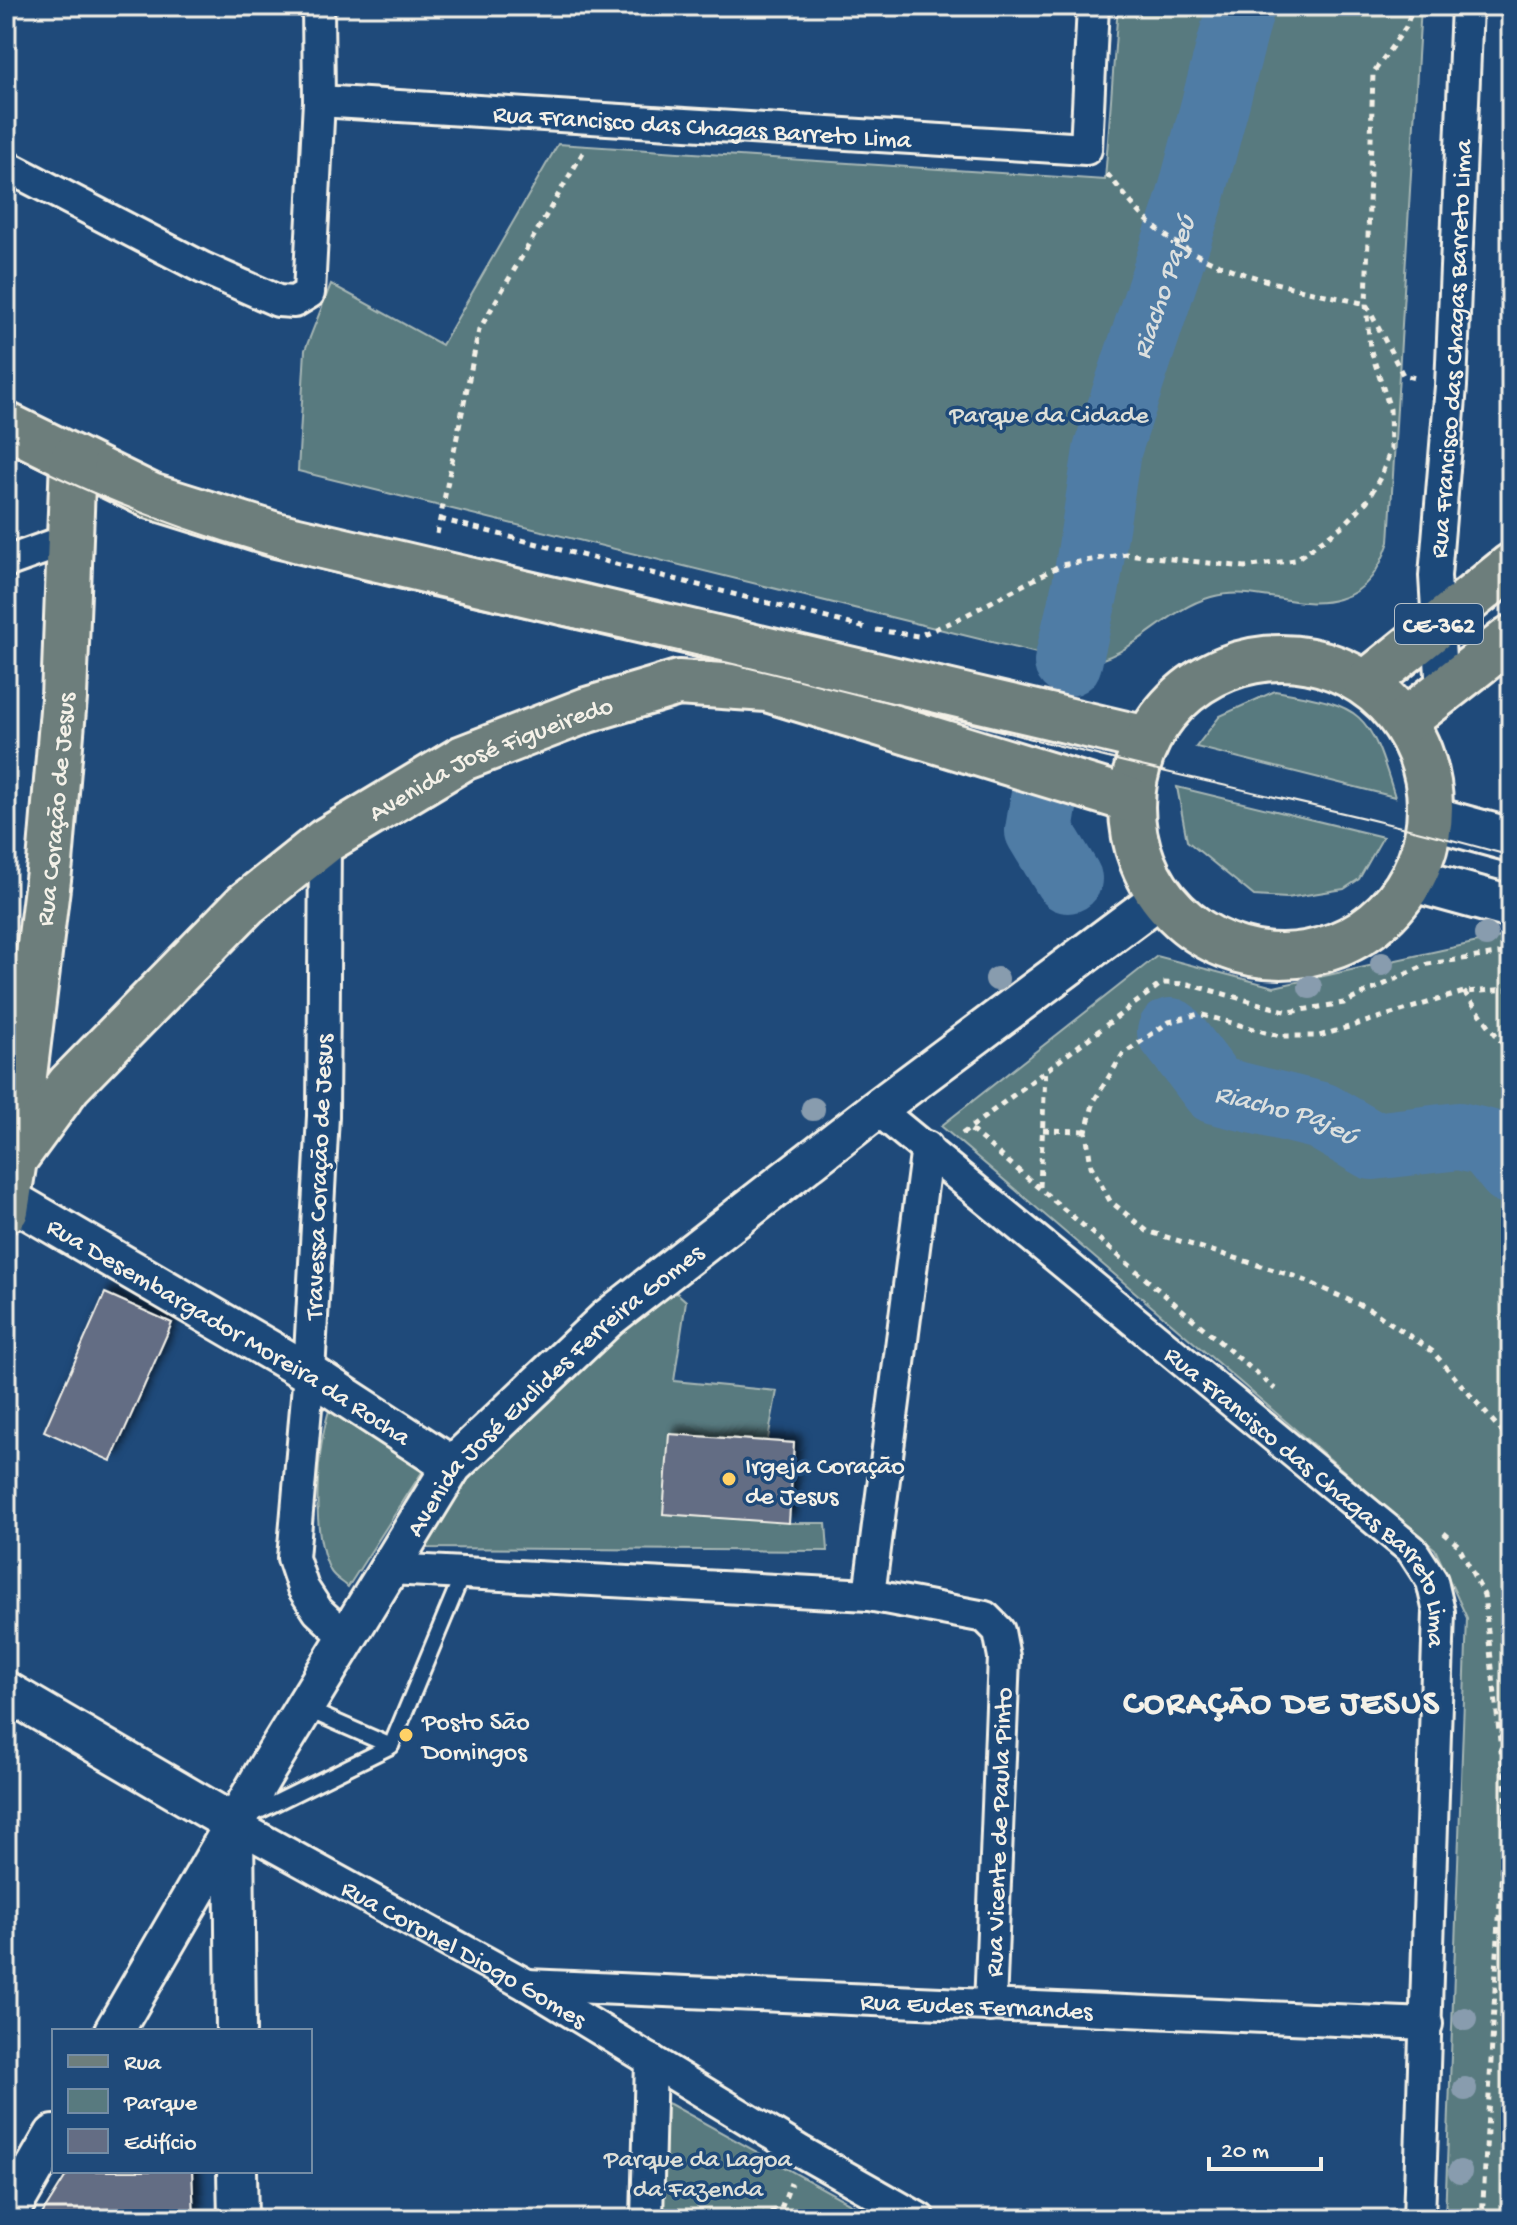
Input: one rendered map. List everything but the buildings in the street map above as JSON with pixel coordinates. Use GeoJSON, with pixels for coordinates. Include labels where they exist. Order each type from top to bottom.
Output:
{"type":"FeatureCollection","features":[{"type":"Feature","properties":{"kind":"main road"},"geometry":{"type":"LineString","coordinates":[[6,425],[151,496],[214,517],[429,572],[1147,739]]}},
{"type":"Feature","properties":{"kind":"main road","name":"Rua Coração de Jesus"},"geometry":{"type":"LineString","coordinates":[[9,1191],[51,848],[64,698],[73,458]]}},
{"type":"Feature","properties":{"kind":"main road","name":"CE-362"},"geometry":{"type":"LineString","coordinates":[[1366,683],[1511,566]]}},
{"type":"Feature","properties":{"kind":"main road","name":"CE-362"},"geometry":{"type":"LineString","coordinates":[[1405,721],[1511,638]]}},
{"type":"Feature","properties":{"kind":"main road"},"geometry":{"type":"LineString","coordinates":[[1286,656],[1328,663],[1366,683],[1405,721],[1426,768],[1431,818],[1428,840],[1413,880],[1382,920],[1340,946],[1292,958],[1242,952],[1197,931],[1161,897],[1138,851],[1131,800],[1136,769],[1147,739],[1171,704],[1204,677],[1243,661],[1286,656]]}},
{"type":"Feature","properties":{"kind":"main road","name":"Avenida José Figueiredo"},"geometry":{"type":"LineString","coordinates":[[9,1191],[69,1085],[246,904],[325,841],[463,758],[587,710],[678,683],[767,689],[1131,800]]}},
{"type":"Feature","properties":{"kind":"main road"},"geometry":{"type":"LineString","coordinates":[[1431,818],[1511,840]]}},
{"type":"Feature","properties":{"kind":"main road"},"geometry":{"type":"LineString","coordinates":[[1413,880],[1511,907]]}},
{"type":"Feature","properties":{"kind":"street"},"geometry":{"type":"LineString","coordinates":[[6,166],[203,268],[278,301],[294,302],[309,293],[319,101],[318,6]]}},
{"type":"Feature","properties":{"kind":"street"},"geometry":{"type":"LineString","coordinates":[[1086,149],[1093,6]]}},
{"type":"Feature","properties":{"kind":"street","name":"Rua Francisco das Chagas Barreto Lima"},"geometry":{"type":"LineString","coordinates":[[1442,692],[1435,576],[1451,386],[1467,6]]}},
{"type":"Feature","properties":{"kind":"street","name":"Rua Francisco das Chagas Barreto Lima"},"geometry":{"type":"LineString","coordinates":[[319,101],[1086,149]]}},
{"type":"Feature","properties":{"kind":"street"},"geometry":{"type":"LineString","coordinates":[[6,562],[70,539]]}},
{"type":"Feature","properties":{"kind":"street","name":"Travessa Coração de Jesus"},"geometry":{"type":"LineString","coordinates":[[325,841],[323,1116],[309,1373],[293,1558],[303,1588],[318,1611],[347,1638]]}},
{"type":"Feature","properties":{"kind":"street","name":"Avenida José Euclides Ferreira Gomes"},"geometry":{"type":"LineString","coordinates":[[115,2029],[234,1824],[452,1466],[607,1319],[877,1109],[1161,897]]}},
{"type":"Feature","properties":{"kind":"street","name":"Rua Francisco das Chagas Barreto Lima"},"geometry":{"type":"LineString","coordinates":[[877,1109],[927,1147],[1412,1550],[1432,1581],[1439,1612],[1419,2219]]}},
{"type":"Feature","properties":{"kind":"street"},"geometry":{"type":"LineString","coordinates":[[390,1569],[869,1595],[927,1147]]}},
{"type":"Feature","properties":{"kind":"street","name":"Rua Desembargador Moreira da Rocha"},"geometry":{"type":"LineString","coordinates":[[9,1191],[309,1373],[452,1466]]}},
{"type":"Feature","properties":{"kind":"street","name":"Rua Vicente de Paula Pinto"},"geometry":{"type":"LineString","coordinates":[[869,1595],[985,1617],[999,1631],[1004,1657],[990,2006]]}},
{"type":"Feature","properties":{"kind":"street","name":"Rua Coronel Diogo Gomes"},"geometry":{"type":"LineString","coordinates":[[6,1691],[234,1824],[527,1985],[800,2151],[920,2219]]}},
{"type":"Feature","properties":{"kind":"street"},"geometry":{"type":"LineString","coordinates":[[234,1824],[236,2029]]}},
{"type":"Feature","properties":{"kind":"street","name":"Rua Eudes Fernandes"},"geometry":{"type":"LineString","coordinates":[[527,1985],[1427,2024]]}},
{"type":"Feature","properties":{"kind":"street"},"geometry":{"type":"LineString","coordinates":[[647,2219],[651,2060]]}},
{"type":"Feature","properties":{"kind":"street"},"geometry":{"type":"LineString","coordinates":[[6,2218],[52,2138]]}},
{"type":"Feature","properties":{"kind":"street"},"geometry":{"type":"LineString","coordinates":[[237,2173],[238,2219]]}},
{"type":"Feature","properties":{"kind":"lane"},"geometry":{"type":"LineString","coordinates":[[234,1824],[391,1746],[463,1573]]}},
{"type":"Feature","properties":{"kind":"lane"},"geometry":{"type":"LineString","coordinates":[[304,1708],[391,1746]]}},
{"type":"Feature","properties":{"kind":"path"},"geometry":{"type":"LineString","coordinates":[[440,519],[876,630],[918,636],[957,620],[1061,565],[1126,554],[1245,567],[1295,560],[1345,524],[1367,501],[1391,449],[1390,409],[1370,348],[1366,304],[1373,73],[1406,27],[1413,6]]}},
{"type":"Feature","properties":{"kind":"path"},"geometry":{"type":"LineString","coordinates":[[429,572],[479,330],[603,117]]}},
{"type":"Feature","properties":{"kind":"path"},"geometry":{"type":"LineString","coordinates":[[1086,149],[1149,222],[1207,257],[1269,281],[1366,304],[1403,375],[1451,386]]}},
{"type":"Feature","properties":{"kind":"path"},"geometry":{"type":"LineString","coordinates":[[1279,1392],[971,1130],[1162,983],[1188,984],[1289,1012],[1344,1003],[1428,964],[1511,952]]}},
{"type":"Feature","properties":{"kind":"path"},"geometry":{"type":"LineString","coordinates":[[1511,989],[1464,992],[1319,1036],[1280,1036],[1199,1014],[1169,1022],[1123,1054],[1094,1101],[1086,1131],[1091,1166],[1110,1201],[1147,1231],[1297,1277],[1371,1310],[1432,1351],[1511,1442]]}},
{"type":"Feature","properties":{"kind":"path"},"geometry":{"type":"LineString","coordinates":[[1464,992],[1511,1055]]}},
{"type":"Feature","properties":{"kind":"path"},"geometry":{"type":"LineString","coordinates":[[1040,1188],[1045,1072]]}},
{"type":"Feature","properties":{"kind":"path"},"geometry":{"type":"LineString","coordinates":[[1043,1130],[1086,1131]]}},
{"type":"Feature","properties":{"kind":"path"},"geometry":{"type":"LineString","coordinates":[[1434,1524],[1458,1545],[1484,1595],[1506,1796],[1482,2219]]}},
{"type":"Feature","properties":{"kind":"path"},"geometry":{"type":"LineString","coordinates":[[781,2219],[781,2209],[800,2151]]}},
{"type":"Feature","properties":{"kind":"path"},"geometry":{"type":"LineString","coordinates":[[747,2219],[781,2209]]}},
{"type":"Feature","properties":{"kind":"green space","name":"Parque da Cidade"},"geometry":{"type":"Polygon","coordinates":[[[1118,6],[1421,6],[1389,542],[1372,577],[1358,590],[1323,602],[1244,594],[1211,597],[1177,613],[1117,653],[1081,664],[298,471],[305,350],[331,284],[442,345],[558,144],[1105,180],[1118,6]]]}},
{"type":"Feature","properties":{"kind":"green space"},"geometry":{"type":"Polygon","coordinates":[[[1275,691],[1328,702],[1359,717],[1378,746],[1395,797],[1196,747],[1220,716],[1275,691]]]}},
{"type":"Feature","properties":{"kind":"green space"},"geometry":{"type":"Polygon","coordinates":[[[1177,787],[1383,837],[1359,879],[1344,889],[1287,898],[1254,896],[1187,841],[1177,787]]]}},
{"type":"Feature","properties":{"kind":"green space"},"geometry":{"type":"Polygon","coordinates":[[[1505,936],[1511,938],[1511,2219],[1445,2219],[1467,1618],[1435,1549],[941,1126],[1157,956],[1274,987],[1505,936]]]}},
{"type":"Feature","properties":{"kind":"green space"},"geometry":{"type":"Polygon","coordinates":[[[677,1293],[686,1301],[674,1381],[777,1391],[767,1444],[789,1523],[826,1523],[828,1551],[426,1548],[437,1513],[466,1472],[659,1295],[677,1293]]]}},
{"type":"Feature","properties":{"kind":"green space"},"geometry":{"type":"Polygon","coordinates":[[[330,1407],[424,1469],[348,1587],[330,1570],[320,1534],[319,1466],[330,1407]]]}},
{"type":"Feature","properties":{"kind":"green space","name":"Parque da Lagoa da Fazenda"},"geometry":{"type":"Polygon","coordinates":[[[653,2098],[670,2104],[878,2219],[649,2219],[653,2098]]]}},
{"type":"Feature","properties":{"kind":"waterway","name":"Riacho Pajeú"},"geometry":{"type":"LineString","coordinates":[[1068,662],[1086,586],[1107,451],[1189,203],[1241,6]]}},
{"type":"Feature","properties":{"kind":"waterway","name":"Riacho Pajeú"},"geometry":{"type":"LineString","coordinates":[[1045,794],[1039,831],[1068,879]]}},
{"type":"Feature","properties":{"kind":"waterway","name":"Riacho Pajeú"},"geometry":{"type":"LineString","coordinates":[[1171,1032],[1215,1090],[1321,1116],[1373,1146],[1459,1136],[1488,1143],[1511,1171]]}},
{"type":"Feature","properties":{"kind":"tram line"},"geometry":{"type":"LineString","coordinates":[[6,451],[83,489],[163,521],[328,572],[724,662],[1511,856]]}},
{"type":"Feature","properties":{"kind":"place","name":"Irgeja Coração de Jesus"},"geometry":{"type":"Point","coordinates":[729,1479]}},
{"type":"Feature","properties":{"kind":"place","name":"Posto São Domingos"},"geometry":{"type":"Point","coordinates":[406,1735]}},
{"type":"Feature","properties":{"kind":"district","name":"CORAÇÃO DE JESUS"},"geometry":{"type":"Point","coordinates":[1282,1700]}}]}
